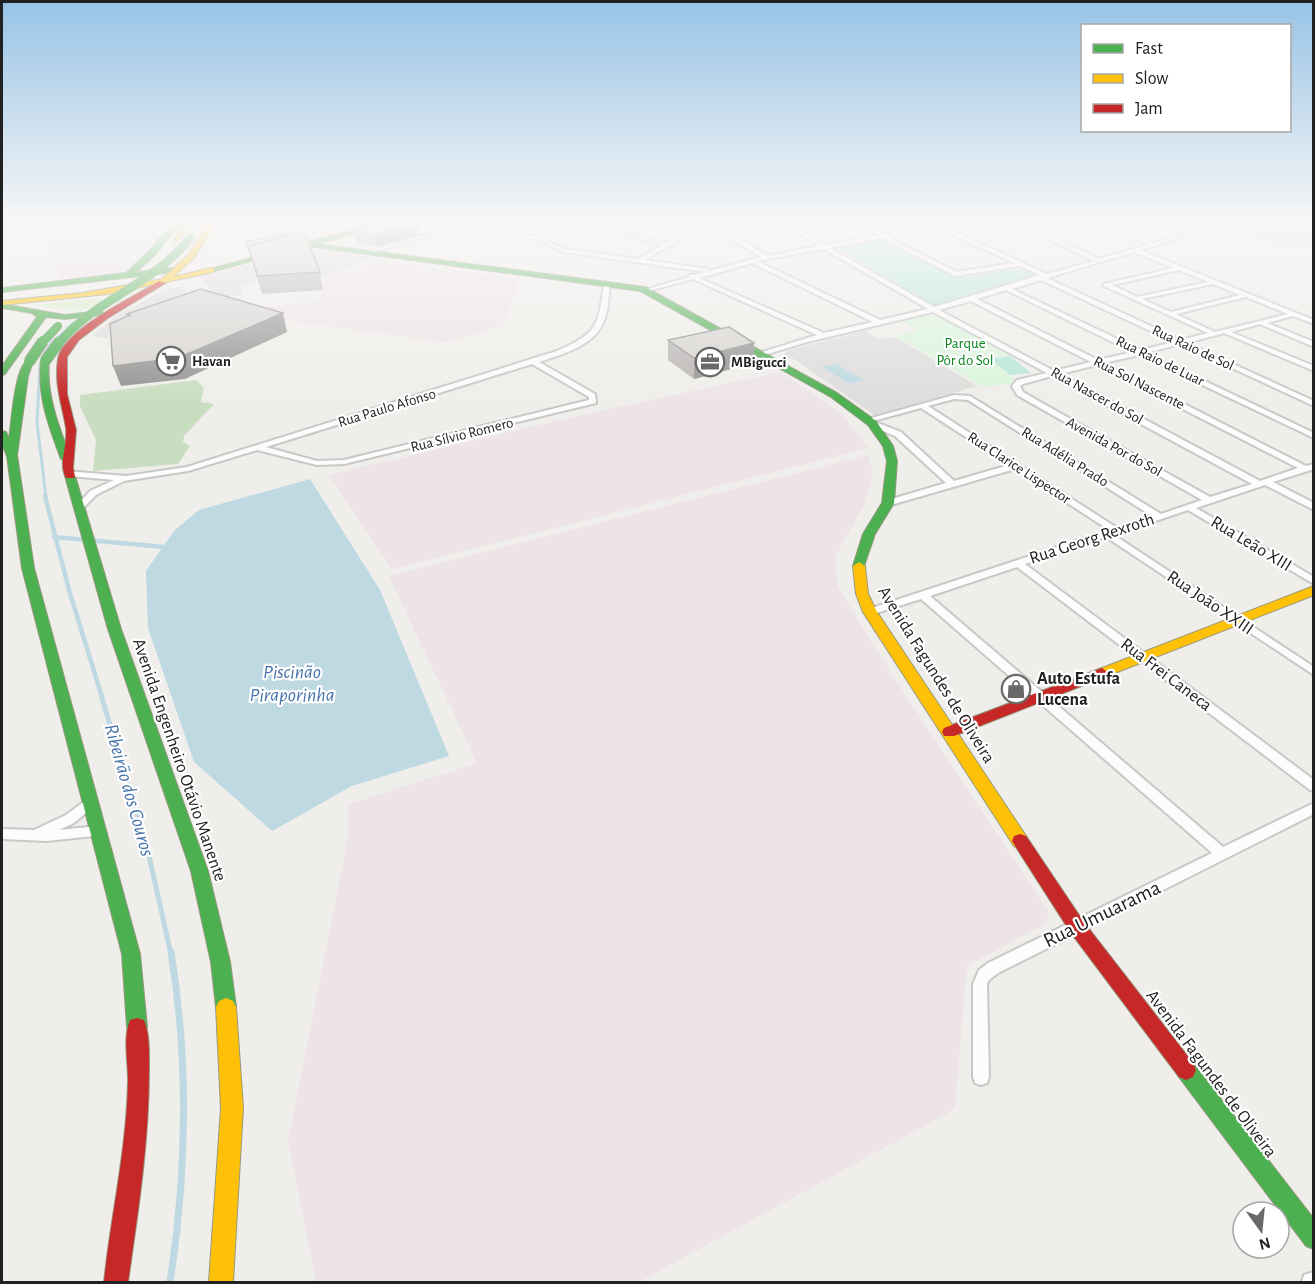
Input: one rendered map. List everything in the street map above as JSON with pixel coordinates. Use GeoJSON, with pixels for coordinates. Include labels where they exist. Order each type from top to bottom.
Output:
{"type":"FeatureCollection","features":[{"type":"Feature","properties":{"kind":"main road"},"geometry":{"type":"LineString","coordinates":[[2,290],[74,282]]}},
{"type":"Feature","properties":{"kind":"main road"},"geometry":{"type":"LineString","coordinates":[[116,1282],[129,1190],[139,1052],[131,954],[28,568],[12,456],[15,419],[23,376],[48,335],[75,314],[131,282]]}},
{"type":"Feature","properties":{"kind":"main road"},"geometry":{"type":"LineString","coordinates":[[68,467],[51,414],[42,375],[45,361],[58,340],[89,313],[144,282]]}},
{"type":"Feature","properties":{"kind":"main road"},"geometry":{"type":"LineString","coordinates":[[2,305],[87,296],[166,282]]}},
{"type":"Feature","properties":{"kind":"main road","name":"Avenida Fagundes de Oliveira"},"geometry":{"type":"LineString","coordinates":[[592,282],[646,291],[834,395],[870,422],[888,446],[891,461],[888,503],[869,534],[859,562],[862,594],[870,612],[1077,927],[1314,1238]]}},
{"type":"Feature","properties":{"kind":"main road","name":"Avenida Engenheiro Otávio Manente"},"geometry":{"type":"LineString","coordinates":[[162,283],[121,308],[77,324],[62,364],[62,394],[71,430],[68,467],[121,648],[195,852],[216,943],[225,995],[232,1108],[221,1282]]}},
{"type":"Feature","properties":{"kind":"main road"},"geometry":{"type":"LineString","coordinates":[[2,305],[39,313],[78,316],[121,308]]}},
{"type":"Feature","properties":{"kind":"main road"},"geometry":{"type":"LineString","coordinates":[[2,372],[16,350],[42,320],[39,313]]}},
{"type":"Feature","properties":{"kind":"main road"},"geometry":{"type":"LineString","coordinates":[[36,329],[77,324]]}},
{"type":"Feature","properties":{"kind":"main road"},"geometry":{"type":"LineString","coordinates":[[2,434],[12,456]]}},
{"type":"Feature","properties":{"kind":"main road"},"geometry":{"type":"LineString","coordinates":[[949,732],[1314,590]]}},
{"type":"Feature","properties":{"kind":"street"},"geometry":{"type":"LineString","coordinates":[[646,291],[673,282]]}},
{"type":"Feature","properties":{"kind":"street"},"geometry":{"type":"LineString","coordinates":[[704,282],[822,335]]}},
{"type":"Feature","properties":{"kind":"street"},"geometry":{"type":"LineString","coordinates":[[796,282],[879,322]]}},
{"type":"Feature","properties":{"kind":"street","name":"Rua Nascer do Sol"},"geometry":{"type":"LineString","coordinates":[[887,282],[1262,483],[1314,507]]}},
{"type":"Feature","properties":{"kind":"street"},"geometry":{"type":"LineString","coordinates":[[762,354],[822,335],[935,309],[1025,282]]}},
{"type":"Feature","properties":{"kind":"street","name":"Rua Raio de Sol"},"geometry":{"type":"LineString","coordinates":[[1055,282],[1314,404]]}},
{"type":"Feature","properties":{"kind":"street"},"geometry":{"type":"LineString","coordinates":[[1120,282],[1107,285],[1215,334]]}},
{"type":"Feature","properties":{"kind":"street"},"geometry":{"type":"LineString","coordinates":[[1134,299],[1214,282],[1314,322]]}},
{"type":"Feature","properties":{"kind":"street","name":"Rua Paulo Afonso"},"geometry":{"type":"LineString","coordinates":[[82,512],[93,493],[126,478],[188,469],[533,362],[566,349],[594,332],[601,319],[607,284]]}},
{"type":"Feature","properties":{"kind":"street","name":"Rua Raio de Luar"},"geometry":{"type":"LineString","coordinates":[[1006,288],[1314,436]]}},
{"type":"Feature","properties":{"kind":"street"},"geometry":{"type":"LineString","coordinates":[[1169,314],[1246,295]]}},
{"type":"Feature","properties":{"kind":"street","name":"Rua Sol Nascente"},"geometry":{"type":"LineString","coordinates":[[972,298],[1310,467]]}},
{"type":"Feature","properties":{"kind":"street"},"geometry":{"type":"LineString","coordinates":[[1056,374],[1294,314]]}},
{"type":"Feature","properties":{"kind":"street"},"geometry":{"type":"LineString","coordinates":[[1262,323],[1314,345]]}},
{"type":"Feature","properties":{"kind":"street"},"geometry":{"type":"LineString","coordinates":[[1226,332],[1314,369]]}},
{"type":"Feature","properties":{"kind":"street","name":"Rua Sílvio Romero"},"geometry":{"type":"LineString","coordinates":[[258,448],[311,462],[344,462],[593,401],[592,396],[533,362]]}},
{"type":"Feature","properties":{"kind":"street","name":"Avenida Por do Sol"},"geometry":{"type":"LineString","coordinates":[[1056,374],[1017,384],[1016,389],[1209,500]]}},
{"type":"Feature","properties":{"kind":"street","name":"Rua Adélia Prado"},"geometry":{"type":"LineString","coordinates":[[923,406],[954,397],[970,398],[1160,516]]}},
{"type":"Feature","properties":{"kind":"street"},"geometry":{"type":"LineString","coordinates":[[870,422],[923,406]]}},
{"type":"Feature","properties":{"kind":"street","name":"Rua Clarice Lispector"},"geometry":{"type":"LineString","coordinates":[[923,406],[1016,466],[1111,533]]}},
{"type":"Feature","properties":{"kind":"street"},"geometry":{"type":"LineString","coordinates":[[870,422],[898,434],[952,484]]}},
{"type":"Feature","properties":{"kind":"street"},"geometry":{"type":"LineString","coordinates":[[888,503],[1016,466]]}},
{"type":"Feature","properties":{"kind":"street","name":"Rua Paulo Afonso"},"geometry":{"type":"LineString","coordinates":[[68,467],[126,478]]}},
{"type":"Feature","properties":{"kind":"street","name":"Rua Georg Rexroth"},"geometry":{"type":"LineString","coordinates":[[870,612],[1310,467]]}},
{"type":"Feature","properties":{"kind":"street","name":"Rua Leão XIII"},"geometry":{"type":"LineString","coordinates":[[1190,507],[1314,581]]}},
{"type":"Feature","properties":{"kind":"street","name":"Rua João XXIII"},"geometry":{"type":"LineString","coordinates":[[1111,533],[1314,672]]}},
{"type":"Feature","properties":{"kind":"street","name":"Rua Frei Caneca"},"geometry":{"type":"LineString","coordinates":[[1018,563],[1314,787]]}},
{"type":"Feature","properties":{"kind":"street"},"geometry":{"type":"LineString","coordinates":[[923,595],[1222,854]]}},
{"type":"Feature","properties":{"kind":"street"},"geometry":{"type":"LineString","coordinates":[[31,836],[70,819],[90,803]]}},
{"type":"Feature","properties":{"kind":"street","name":"Rua Umuarama"},"geometry":{"type":"LineString","coordinates":[[981,1077],[980,984],[984,975],[993,968],[1314,808]]}},
{"type":"Feature","properties":{"kind":"street"},"geometry":{"type":"LineString","coordinates":[[2,834],[31,836],[98,831]]}},
{"type":"Feature","properties":{"kind":"shaded area"},"geometry":{"type":"Polygon","coordinates":[[[205,282],[256,282],[256,284],[242,286],[243,295],[216,297],[205,282]]]}},
{"type":"Feature","properties":{"kind":"shaded area"},"geometry":{"type":"Polygon","coordinates":[[[324,282],[518,282],[503,326],[446,342],[258,317],[251,307],[320,302],[324,282]]]}},
{"type":"Feature","properties":{"kind":"shaded area"},"geometry":{"type":"Polygon","coordinates":[[[183,286],[196,304],[105,338],[92,336],[116,316],[164,290],[183,286]]]}},
{"type":"Feature","properties":{"kind":"shaded area"},"geometry":{"type":"Polygon","coordinates":[[[865,331],[880,339],[896,337],[977,386],[874,415],[794,359],[782,357],[786,352],[797,348],[865,331]]]}},
{"type":"Feature","properties":{"kind":"shaded area"},"geometry":{"type":"Polygon","coordinates":[[[781,372],[844,416],[868,448],[392,569],[329,475],[573,417],[781,372]]]}},
{"type":"Feature","properties":{"kind":"shaded area"},"geometry":{"type":"Polygon","coordinates":[[[868,455],[873,472],[865,503],[835,557],[838,587],[880,656],[1049,913],[1046,924],[967,965],[955,1109],[639,1282],[316,1282],[288,1141],[344,858],[349,826],[347,805],[477,763],[389,576],[868,455]]]}},
{"type":"Feature","properties":{"kind":"green space"},"geometry":{"type":"Polygon","coordinates":[[[894,282],[1016,282],[942,305],[933,305],[894,282]]]}},
{"type":"Feature","properties":{"kind":"green space"},"geometry":{"type":"Polygon","coordinates":[[[97,298],[128,300],[74,311],[34,305],[97,298]]]}},
{"type":"Feature","properties":{"kind":"green space","name":"Parque Pôr do Sol"},"geometry":{"type":"Polygon","coordinates":[[[934,312],[1017,354],[988,358],[1015,380],[1012,384],[982,386],[896,336],[918,330],[900,319],[934,312]]]}},
{"type":"Feature","properties":{"kind":"green space"},"geometry":{"type":"Polygon","coordinates":[[[1010,356],[1031,373],[1010,375],[990,359],[1010,356]]]}},
{"type":"Feature","properties":{"kind":"green space"},"geometry":{"type":"Polygon","coordinates":[[[196,380],[204,388],[201,402],[214,404],[184,436],[183,442],[190,446],[178,464],[93,471],[96,440],[80,406],[80,395],[196,380]]]}},
{"type":"Feature","properties":{"kind":"water"},"geometry":{"type":"Polygon","coordinates":[[[836,364],[864,380],[849,384],[822,367],[836,364]]]}},
{"type":"Feature","properties":{"kind":"water","name":"Piscinão Piraporinha"},"geometry":{"type":"Polygon","coordinates":[[[310,479],[380,590],[449,756],[352,786],[272,831],[194,762],[148,628],[146,571],[174,531],[199,510],[310,479]]]}},
{"type":"Feature","properties":{"kind":"building"},"geometry":{"type":"Polygon","coordinates":[[[201,289],[283,313],[178,358],[113,366],[110,324],[130,315],[127,314],[201,289]]]}},
{"type":"Feature","properties":{"kind":"building"},"geometry":{"type":"Polygon","coordinates":[[[729,327],[754,343],[694,358],[668,340],[729,327]]]}},
{"type":"Feature","properties":{"kind":"waterway","name":"Ribeirão dos Couros"},"geometry":{"type":"LineString","coordinates":[[51,343],[73,322]]}},
{"type":"Feature","properties":{"kind":"waterway","name":"Ribeirão dos Couros"},"geometry":{"type":"LineString","coordinates":[[44,353],[52,341]]}},
{"type":"Feature","properties":{"kind":"waterway","name":"Ribeirão dos Couros"},"geometry":{"type":"LineString","coordinates":[[40,363],[37,423],[46,497]]}},
{"type":"Feature","properties":{"kind":"waterway","name":"Ribeirão dos Couros"},"geometry":{"type":"LineString","coordinates":[[45,496],[56,537]]}},
{"type":"Feature","properties":{"kind":"waterway"},"geometry":{"type":"LineString","coordinates":[[56,537],[164,547]]}},
{"type":"Feature","properties":{"kind":"waterway","name":"Ribeirão dos Couros"},"geometry":{"type":"LineString","coordinates":[[56,537],[69,590],[102,697]]}},
{"type":"Feature","properties":{"kind":"waterway","name":"Ribeirão dos Couros"},"geometry":{"type":"LineString","coordinates":[[101,695],[147,847],[171,954]]}},
{"type":"Feature","properties":{"kind":"waterway","name":"Ribeirão dos Couros"},"geometry":{"type":"LineString","coordinates":[[170,1282],[180,1200],[184,1117],[181,1035],[171,952]]}},
{"type":"Feature","properties":{"kind":"traffic: fast"},"geometry":{"type":"LineString","coordinates":[[2,290],[71,282]]}},
{"type":"Feature","properties":{"kind":"traffic: fast"},"geometry":{"type":"LineString","coordinates":[[45,361],[78,323],[142,282]]}},
{"type":"Feature","properties":{"kind":"traffic: fast"},"geometry":{"type":"LineString","coordinates":[[589,282],[642,289],[834,395],[872,423],[888,446],[892,461],[888,503],[869,534],[859,566]]}},
{"type":"Feature","properties":{"kind":"traffic: fast"},"geometry":{"type":"LineString","coordinates":[[2,306],[34,311],[42,317],[2,372]]}},
{"type":"Feature","properties":{"kind":"traffic: fast"},"geometry":{"type":"LineString","coordinates":[[39,313],[65,317],[100,313]]}},
{"type":"Feature","properties":{"kind":"traffic: fast"},"geometry":{"type":"LineString","coordinates":[[29,362],[43,341],[58,326]]}},
{"type":"Feature","properties":{"kind":"traffic: fast"},"geometry":{"type":"LineString","coordinates":[[45,361],[46,399],[52,423],[66,459]]}},
{"type":"Feature","properties":{"kind":"traffic: fast"},"geometry":{"type":"LineString","coordinates":[[12,455],[23,376],[29,362]]}},
{"type":"Feature","properties":{"kind":"traffic: fast"},"geometry":{"type":"LineString","coordinates":[[2,434],[12,456],[28,568],[131,954],[137,1027]]}},
{"type":"Feature","properties":{"kind":"traffic: fast"},"geometry":{"type":"LineString","coordinates":[[70,476],[115,629],[200,871],[221,962],[226,1007]]}},
{"type":"Feature","properties":{"kind":"traffic: fast"},"geometry":{"type":"LineString","coordinates":[[1186,1070],[1314,1238]]}},
{"type":"Feature","properties":{"kind":"traffic: slow"},"geometry":{"type":"LineString","coordinates":[[2,303],[56,298],[159,282]]}},
{"type":"Feature","properties":{"kind":"traffic: slow"},"geometry":{"type":"LineString","coordinates":[[859,566],[862,594],[870,612],[1020,841]]}},
{"type":"Feature","properties":{"kind":"traffic: slow"},"geometry":{"type":"LineString","coordinates":[[1102,673],[1314,590]]}},
{"type":"Feature","properties":{"kind":"traffic: slow"},"geometry":{"type":"LineString","coordinates":[[221,1282],[232,1108],[226,1007]]}},
{"type":"Feature","properties":{"kind":"traffic: jam"},"geometry":{"type":"LineString","coordinates":[[70,476],[68,468],[71,430],[62,394],[63,357],[76,338],[105,316],[162,283]]}},
{"type":"Feature","properties":{"kind":"traffic: jam"},"geometry":{"type":"LineString","coordinates":[[949,732],[1102,673]]}},
{"type":"Feature","properties":{"kind":"traffic: jam"},"geometry":{"type":"LineString","coordinates":[[1020,841],[1077,927],[1186,1070]]}},
{"type":"Feature","properties":{"kind":"traffic: jam"},"geometry":{"type":"LineString","coordinates":[[116,1282],[137,1123],[139,1058],[137,1027]]}},
{"type":"Feature","properties":{"kind":"place","name":"Havan"},"geometry":{"type":"Point","coordinates":[171,361]}},
{"type":"Feature","properties":{"kind":"place","name":"MBigucci"},"geometry":{"type":"Point","coordinates":[710,362]}},
{"type":"Feature","properties":{"kind":"place","name":"Auto Estufa Lucena"},"geometry":{"type":"Point","coordinates":[1016,689]}}]}
